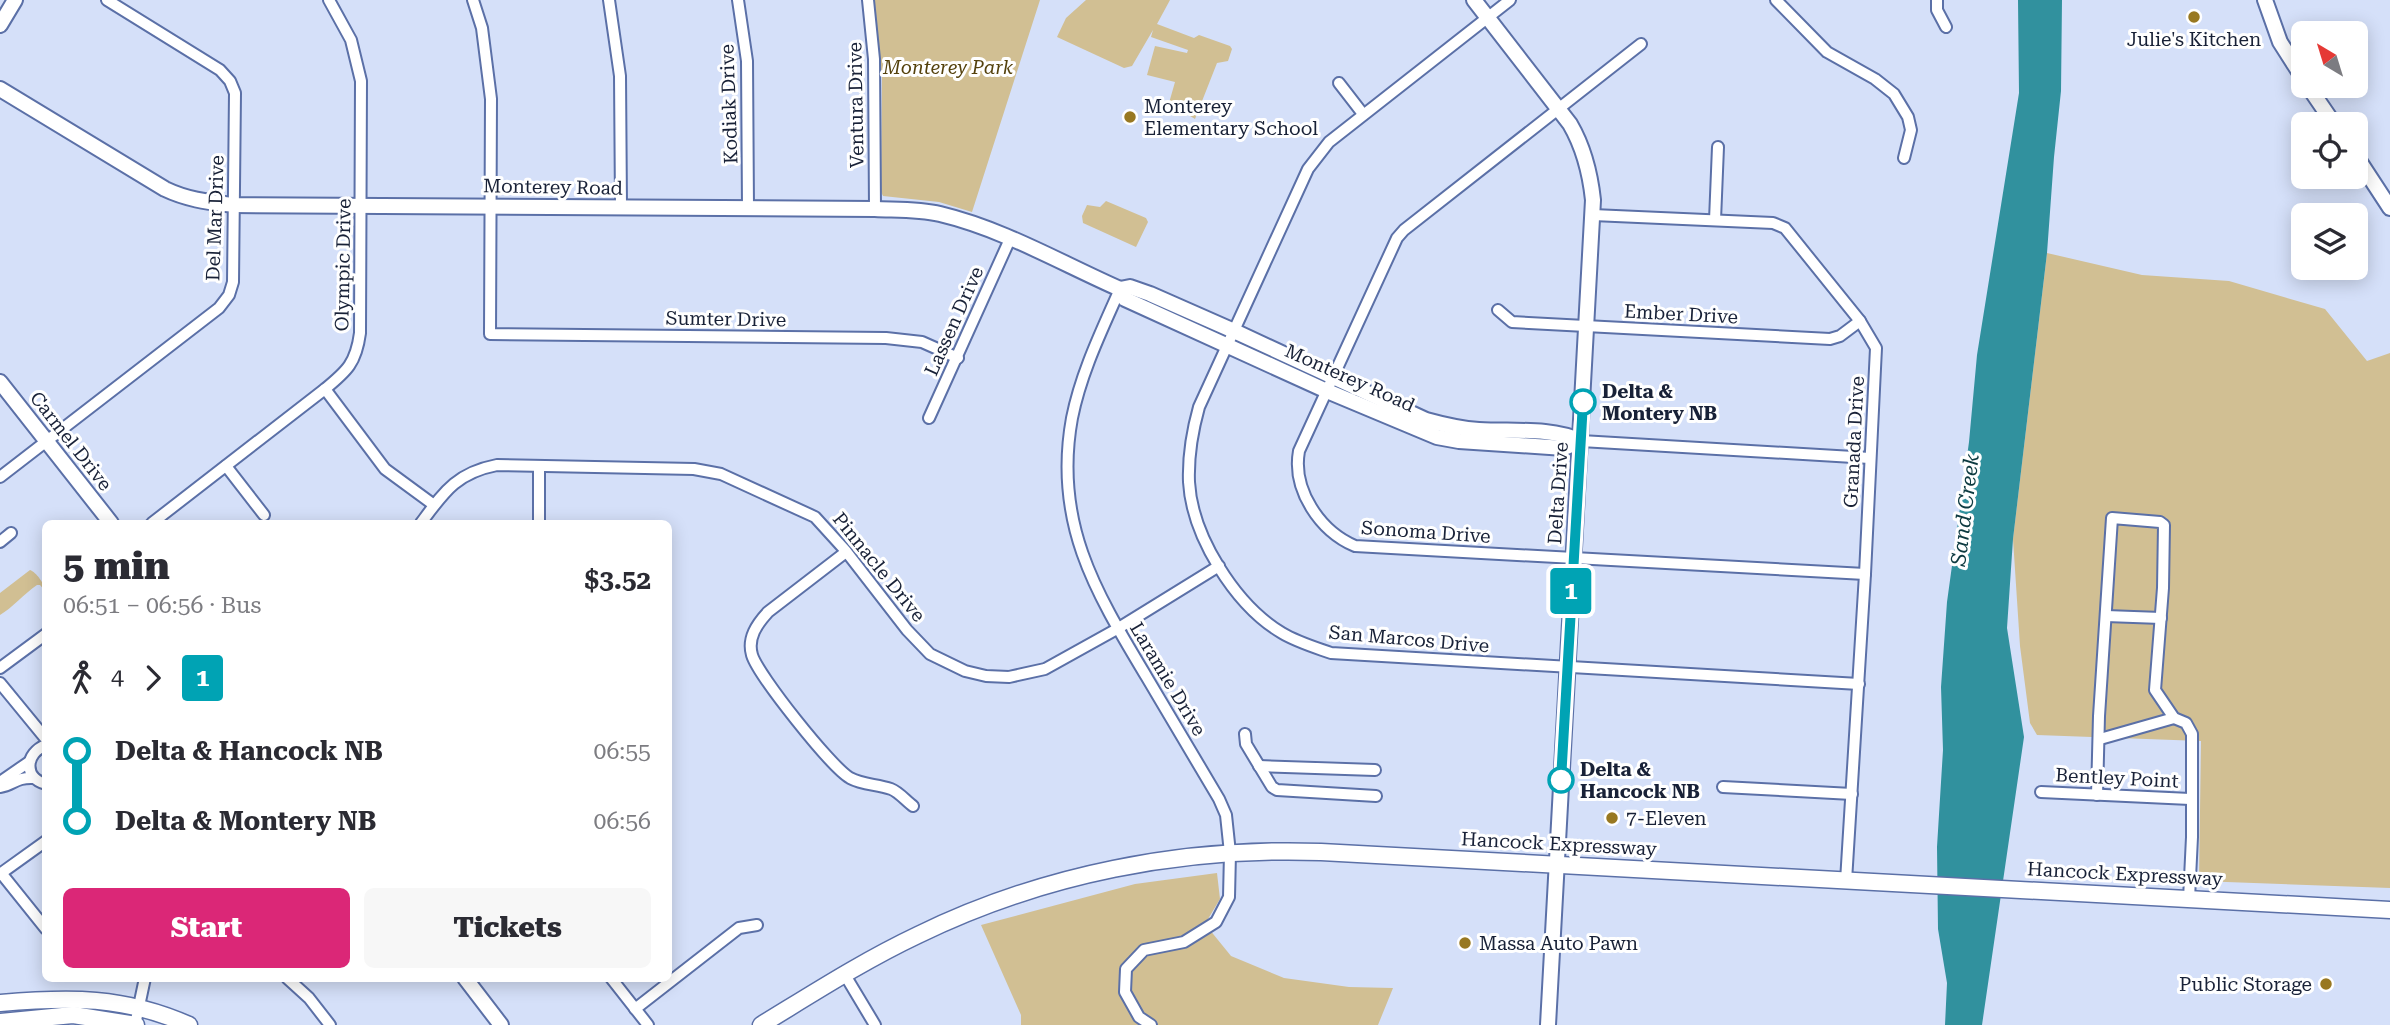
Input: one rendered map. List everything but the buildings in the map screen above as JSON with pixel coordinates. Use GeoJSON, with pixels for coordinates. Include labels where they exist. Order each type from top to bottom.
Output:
{"type":"FeatureCollection","features":[{"type":"Feature","properties":{"kind":"main road","name":"Hancock Expressway"},"geometry":{"type":"LineString","coordinates":[[761,1025],[893,947],[946,922],[1020,894],[1126,866],[1230,853],[1309,852],[2390,909]]}},
{"type":"Feature","properties":{"kind":"main road"},"geometry":{"type":"LineString","coordinates":[[3,1004],[70,998],[138,1007],[189,1025]]}},
{"type":"Feature","properties":{"kind":"main road"},"geometry":{"type":"LineString","coordinates":[[0,1022],[73,1016],[135,1025]]}},
{"type":"Feature","properties":{"kind":"street"},"geometry":{"type":"LineString","coordinates":[[0,25],[15,0]]}},
{"type":"Feature","properties":{"kind":"street","name":"Del Mar Drive"},"geometry":{"type":"LineString","coordinates":[[0,477],[219,308],[229,295],[233,282],[235,93],[230,81],[220,69],[107,0]]}},
{"type":"Feature","properties":{"kind":"street","name":"Olympic Drive"},"geometry":{"type":"LineString","coordinates":[[156,520],[345,372],[358,347],[361,81],[351,40],[328,0]]}},
{"type":"Feature","properties":{"kind":"street"},"geometry":{"type":"LineString","coordinates":[[473,0],[482,28],[491,99],[489,206]]}},
{"type":"Feature","properties":{"kind":"street"},"geometry":{"type":"LineString","coordinates":[[608,0],[620,76],[621,207]]}},
{"type":"Feature","properties":{"kind":"street","name":"Kodiak Drive"},"geometry":{"type":"LineString","coordinates":[[738,0],[747,61],[748,208]]}},
{"type":"Feature","properties":{"kind":"street","name":"Ventura Drive"},"geometry":{"type":"LineString","coordinates":[[867,0],[874,59],[875,209]]}},
{"type":"Feature","properties":{"kind":"street","name":"Delta Drive"},"geometry":{"type":"LineString","coordinates":[[1475,0],[1559,108],[1580,141],[1591,180],[1593,215],[1548,1025]]}},
{"type":"Feature","properties":{"kind":"street","name":"San Marcos Drive"},"geometry":{"type":"LineString","coordinates":[[1510,0],[1329,142],[1308,169],[1199,407],[1192,431],[1189,484],[1193,506],[1206,542],[1219,566],[1247,605],[1283,633],[1331,653],[1859,684]]}},
{"type":"Feature","properties":{"kind":"street"},"geometry":{"type":"LineString","coordinates":[[1776,0],[1826,52],[1875,79],[1894,94],[1908,117],[1912,130],[1904,158]]}},
{"type":"Feature","properties":{"kind":"street"},"geometry":{"type":"LineString","coordinates":[[1937,0],[1937,10],[1946,27]]}},
{"type":"Feature","properties":{"kind":"street"},"geometry":{"type":"LineString","coordinates":[[2265,0],[2280,42],[2291,59]]}},
{"type":"Feature","properties":{"kind":"street","name":"Sonoma Drive"},"geometry":{"type":"LineString","coordinates":[[1641,44],[1396,238],[1299,452],[1297,462],[1301,485],[1324,525],[1340,539],[1355,546],[1865,574]]}},
{"type":"Feature","properties":{"kind":"street"},"geometry":{"type":"LineString","coordinates":[[1339,83],[1363,114]]}},
{"type":"Feature","properties":{"kind":"street","name":"Monterey Road"},"geometry":{"type":"LineString","coordinates":[[0,89],[165,189],[192,200],[233,205],[875,209],[937,213],[967,221],[1120,289],[1130,287],[1140,290],[1330,384],[1426,420],[1476,430],[1564,434],[1581,442],[1870,458]]}},
{"type":"Feature","properties":{"kind":"street"},"geometry":{"type":"LineString","coordinates":[[1715,220],[1717,147]]}},
{"type":"Feature","properties":{"kind":"street"},"geometry":{"type":"LineString","coordinates":[[2368,174],[2390,208]]}},
{"type":"Feature","properties":{"kind":"street","name":"Sumter Drive"},"geometry":{"type":"LineString","coordinates":[[489,206],[490,334],[886,338],[922,342],[958,358]]}},
{"type":"Feature","properties":{"kind":"street","name":"Granada Drive"},"geometry":{"type":"LineString","coordinates":[[1593,215],[1773,223],[1785,228],[1860,321],[1876,348],[1846,881]]}},
{"type":"Feature","properties":{"kind":"street","name":"Lassen Drive"},"geometry":{"type":"LineString","coordinates":[[929,418],[1010,239]]}},
{"type":"Feature","properties":{"kind":"street","name":"Laramie Drive"},"geometry":{"type":"LineString","coordinates":[[1120,289],[1087,364],[1072,420],[1068,459],[1069,494],[1077,540],[1095,589],[1219,799],[1226,815],[1230,853],[1229,897],[1216,922],[1184,942],[1144,950],[1126,969],[1125,992],[1139,1017],[1151,1025]]}},
{"type":"Feature","properties":{"kind":"street","name":"Ember Drive"},"geometry":{"type":"LineString","coordinates":[[1498,310],[1512,322],[1830,340],[1860,321]]}},
{"type":"Feature","properties":{"kind":"street","name":"Carmel Drive"},"geometry":{"type":"LineString","coordinates":[[0,382],[109,520]]}},
{"type":"Feature","properties":{"kind":"street"},"geometry":{"type":"LineString","coordinates":[[325,389],[386,469],[433,505]]}},
{"type":"Feature","properties":{"kind":"street"},"geometry":{"type":"LineString","coordinates":[[226,466],[264,515]]}},
{"type":"Feature","properties":{"kind":"street","name":"Pinnacle Drive"},"geometry":{"type":"LineString","coordinates":[[423,520],[446,490],[468,473],[497,466],[707,470],[815,517],[917,641],[936,658],[965,671],[986,676],[1009,677],[1045,669],[1117,629],[1219,566]]}},
{"type":"Feature","properties":{"kind":"street"},"geometry":{"type":"LineString","coordinates":[[539,467],[539,520]]}},
{"type":"Feature","properties":{"kind":"street"},"geometry":{"type":"LineString","coordinates":[[2097,794],[2099,716],[2112,518],[2160,522],[2164,525],[2155,690],[2174,718],[2100,739]]}},
{"type":"Feature","properties":{"kind":"street"},"geometry":{"type":"LineString","coordinates":[[0,542],[11,533]]}},
{"type":"Feature","properties":{"kind":"street"},"geometry":{"type":"LineString","coordinates":[[846,552],[763,617],[752,634],[751,653],[760,672],[837,769],[863,783],[892,789],[913,806]]}},
{"type":"Feature","properties":{"kind":"street"},"geometry":{"type":"LineString","coordinates":[[2106,616],[2161,618]]}},
{"type":"Feature","properties":{"kind":"street"},"geometry":{"type":"LineString","coordinates":[[0,668],[42,637]]}},
{"type":"Feature","properties":{"kind":"street"},"geometry":{"type":"LineString","coordinates":[[0,683],[24,714],[41,747],[29,762],[0,784]]}},
{"type":"Feature","properties":{"kind":"street"},"geometry":{"type":"LineString","coordinates":[[24,714],[42,734]]}},
{"type":"Feature","properties":{"kind":"street","name":"Bentley Point"},"geometry":{"type":"LineString","coordinates":[[2174,718],[2186,723],[2192,734],[2189,899]]}},
{"type":"Feature","properties":{"kind":"street"},"geometry":{"type":"LineString","coordinates":[[1245,734],[1246,744],[1272,787],[1277,790],[1376,796]]}},
{"type":"Feature","properties":{"kind":"street"},"geometry":{"type":"LineString","coordinates":[[29,762],[29,771],[41,784]]}},
{"type":"Feature","properties":{"kind":"street"},"geometry":{"type":"LineString","coordinates":[[1259,765],[1376,770]]}},
{"type":"Feature","properties":{"kind":"street"},"geometry":{"type":"LineString","coordinates":[[0,784],[6,786],[22,777],[41,784]]}},
{"type":"Feature","properties":{"kind":"street"},"geometry":{"type":"LineString","coordinates":[[1723,787],[1852,794]]}},
{"type":"Feature","properties":{"kind":"street","name":"Bentley Point"},"geometry":{"type":"LineString","coordinates":[[2041,792],[2190,799]]}},
{"type":"Feature","properties":{"kind":"street"},"geometry":{"type":"LineString","coordinates":[[42,844],[1,873],[42,924]]}},
{"type":"Feature","properties":{"kind":"street"},"geometry":{"type":"LineString","coordinates":[[672,980],[739,928],[757,925]]}},
{"type":"Feature","properties":{"kind":"street"},"geometry":{"type":"LineString","coordinates":[[845,975],[875,1025]]}},
{"type":"Feature","properties":{"kind":"street"},"geometry":{"type":"LineString","coordinates":[[135,1025],[144,982]]}},
{"type":"Feature","properties":{"kind":"street"},"geometry":{"type":"LineString","coordinates":[[291,982],[309,998],[330,1025]]}},
{"type":"Feature","properties":{"kind":"street"},"geometry":{"type":"LineString","coordinates":[[468,982],[501,1025]]}},
{"type":"Feature","properties":{"kind":"street"},"geometry":{"type":"LineString","coordinates":[[614,982],[648,1025]]}},
{"type":"Feature","properties":{"kind":"street"},"geometry":{"type":"LineString","coordinates":[[635,1009],[670,982]]}},
{"type":"Feature","properties":{"kind":"green space","name":"Monterey Park"},"geometry":{"type":"Polygon","coordinates":[[[874,0],[1040,0],[972,212],[939,202],[883,196],[881,192],[882,78],[874,0]]]}},
{"type":"Feature","properties":{"kind":"green space"},"geometry":{"type":"Polygon","coordinates":[[[1086,0],[1170,0],[1157,24],[1194,38],[1199,35],[1230,46],[1232,49],[1228,61],[1217,63],[1195,119],[1169,103],[1175,82],[1147,75],[1155,46],[1187,53],[1188,50],[1151,37],[1153,30],[1132,66],[1124,68],[1057,37],[1066,18],[1086,0]]]}},
{"type":"Feature","properties":{"kind":"green space"},"geometry":{"type":"Polygon","coordinates":[[[1106,201],[1146,218],[1148,222],[1136,247],[1083,223],[1082,216],[1087,205],[1100,207],[1106,201]]]}},
{"type":"Feature","properties":{"kind":"green space"},"geometry":{"type":"Polygon","coordinates":[[[2047,253],[2142,275],[2229,281],[2325,309],[2367,361],[2390,353],[2390,888],[2199,881],[2201,741],[2037,735],[2030,723],[2020,646],[2013,539],[2047,253]]]}},
{"type":"Feature","properties":{"kind":"green space"},"geometry":{"type":"Polygon","coordinates":[[[30,570],[42,582],[42,587],[37,585],[0,615],[0,593],[30,570]]]}},
{"type":"Feature","properties":{"kind":"green space"},"geometry":{"type":"Polygon","coordinates":[[[1217,873],[1220,899],[1205,924],[1231,956],[1284,978],[1349,987],[1393,988],[1378,1025],[1021,1025],[1021,1015],[981,925],[1135,884],[1217,873]]]}},
{"type":"Feature","properties":{"kind":"water","name":"Sand Creek"},"geometry":{"type":"Polygon","coordinates":[[[2018,0],[2062,0],[2061,91],[2047,253],[2013,539],[2007,628],[2024,737],[1982,1025],[1945,1025],[1947,983],[1938,929],[1937,847],[1943,750],[1941,687],[1947,602],[1969,442],[1977,355],[2019,93],[2018,0]]]}},
{"type":"Feature","properties":{"kind":"bus line","name":"1"},"geometry":{"type":"LineString","coordinates":[[1561,780],[1583,402]]}},
{"type":"Feature","properties":{"kind":"place","name":"Julie's Kitchen"},"geometry":{"type":"Point","coordinates":[2194,17]}},
{"type":"Feature","properties":{"kind":"place","name":"Monterey Elementary School"},"geometry":{"type":"Point","coordinates":[1130,117]}},
{"type":"Feature","properties":{"kind":"place","name":"Delta & Montery NB"},"geometry":{"type":"Point","coordinates":[1583,402]}},
{"type":"Feature","properties":{"kind":"place","name":"Delta & Hancock NB"},"geometry":{"type":"Point","coordinates":[1561,780]}},
{"type":"Feature","properties":{"kind":"place","name":"7-Eleven"},"geometry":{"type":"Point","coordinates":[1612,818]}},
{"type":"Feature","properties":{"kind":"place","name":"Massa Auto Pawn"},"geometry":{"type":"Point","coordinates":[1465,943]}},
{"type":"Feature","properties":{"kind":"place","name":"Public Storage"},"geometry":{"type":"Point","coordinates":[2326,984]}}]}
